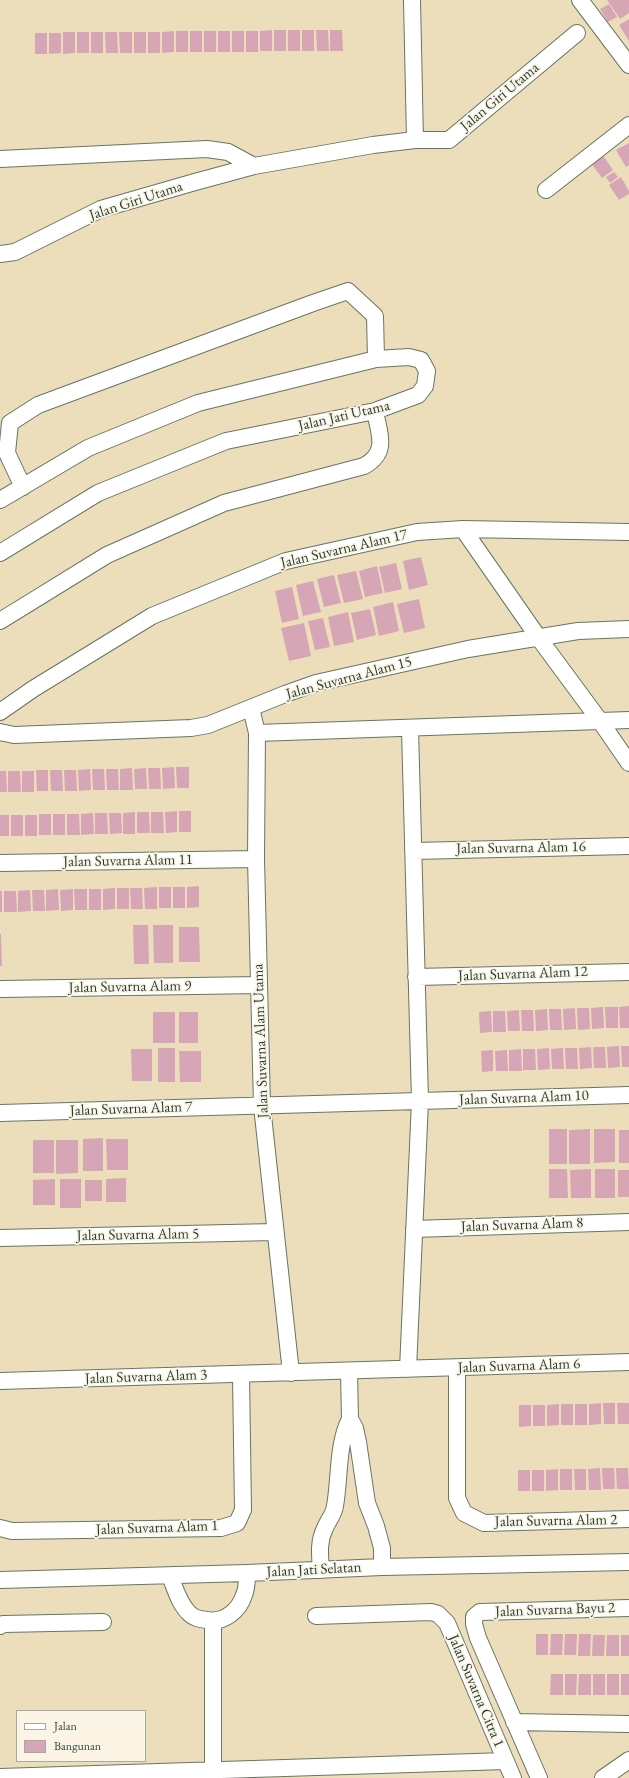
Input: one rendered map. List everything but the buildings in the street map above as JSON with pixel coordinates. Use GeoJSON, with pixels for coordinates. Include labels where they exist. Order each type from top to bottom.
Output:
{"type":"FeatureCollection","features":[{"type":"Feature","properties":{"kind":"street"},"geometry":{"type":"LineString","coordinates":[[412,0],[415,140]]}},
{"type":"Feature","properties":{"kind":"street"},"geometry":{"type":"LineString","coordinates":[[580,0],[629,65]]}},
{"type":"Feature","properties":{"kind":"street","name":"Jalan Giri Utama"},"geometry":{"type":"LineString","coordinates":[[0,254],[15,252],[101,209],[254,166],[373,145],[415,140],[449,140],[577,33]]}},
{"type":"Feature","properties":{"kind":"street"},"geometry":{"type":"LineString","coordinates":[[546,190],[629,125]]}},
{"type":"Feature","properties":{"kind":"street"},"geometry":{"type":"LineString","coordinates":[[0,159],[207,149],[228,152],[254,166]]}},
{"type":"Feature","properties":{"kind":"street"},"geometry":{"type":"LineString","coordinates":[[23,487],[7,454],[10,423],[38,405],[348,290],[375,316],[376,359]]}},
{"type":"Feature","properties":{"kind":"street","name":"Jalan Jati Utama"},"geometry":{"type":"LineString","coordinates":[[0,500],[88,448],[198,403],[376,359],[409,356],[421,360],[427,371],[426,386],[418,395],[375,411],[226,442],[98,494],[0,554]]}},
{"type":"Feature","properties":{"kind":"street"},"geometry":{"type":"LineString","coordinates":[[0,621],[107,555],[224,503],[364,466],[373,461],[379,453],[381,443],[375,411]]}},
{"type":"Feature","properties":{"kind":"street"},"geometry":{"type":"LineString","coordinates":[[463,530],[629,763]]}},
{"type":"Feature","properties":{"kind":"street","name":"Jalan Suvarna Alam 17"},"geometry":{"type":"LineString","coordinates":[[0,712],[33,689],[152,616],[286,561],[417,532],[463,530],[629,532]]}},
{"type":"Feature","properties":{"kind":"street","name":"Jalan Suvarna Alam 15"},"geometry":{"type":"LineString","coordinates":[[0,732],[14,735],[191,728],[208,725],[316,683],[468,649],[578,631],[629,629]]}},
{"type":"Feature","properties":{"kind":"street","name":"Jalan Suvarna Alam Utama"},"geometry":{"type":"LineString","coordinates":[[251,708],[257,733],[256,859],[262,1106],[291,1373]]}},
{"type":"Feature","properties":{"kind":"street"},"geometry":{"type":"LineString","coordinates":[[257,733],[629,720]]}},
{"type":"Feature","properties":{"kind":"street"},"geometry":{"type":"LineString","coordinates":[[408,1369],[420,1101],[410,728]]}},
{"type":"Feature","properties":{"kind":"street","name":"Jalan Suvarna Alam 16"},"geometry":{"type":"LineString","coordinates":[[413,851],[629,846]]}},
{"type":"Feature","properties":{"kind":"street","name":"Jalan Suvarna Alam 11"},"geometry":{"type":"LineString","coordinates":[[0,863],[256,859]]}},
{"type":"Feature","properties":{"kind":"street","name":"Jalan Suvarna Alam 12"},"geometry":{"type":"LineString","coordinates":[[416,977],[629,972]]}},
{"type":"Feature","properties":{"kind":"street","name":"Jalan Suvarna Alam 9"},"geometry":{"type":"LineString","coordinates":[[0,988],[259,985]]}},
{"type":"Feature","properties":{"kind":"street","name":"Jalan Suvarna Alam 10"},"geometry":{"type":"LineString","coordinates":[[262,1106],[629,1095]]}},
{"type":"Feature","properties":{"kind":"street","name":"Jalan Suvarna Alam 7"},"geometry":{"type":"LineString","coordinates":[[0,1113],[262,1106]]}},
{"type":"Feature","properties":{"kind":"street","name":"Jalan Suvarna Alam 8"},"geometry":{"type":"LineString","coordinates":[[414,1229],[629,1222]]}},
{"type":"Feature","properties":{"kind":"street","name":"Jalan Suvarna Alam 5"},"geometry":{"type":"LineString","coordinates":[[0,1238],[275,1232]]}},
{"type":"Feature","properties":{"kind":"street","name":"Jalan Suvarna Alam 6"},"geometry":{"type":"LineString","coordinates":[[349,1371],[629,1362]]}},
{"type":"Feature","properties":{"kind":"street","name":"Jalan Suvarna Alam 2"},"geometry":{"type":"LineString","coordinates":[[457,1368],[457,1498],[464,1513],[484,1523],[629,1520]]}},
{"type":"Feature","properties":{"kind":"street"},"geometry":{"type":"LineString","coordinates":[[321,1570],[320,1543],[324,1529],[335,1508],[345,1429],[350,1419],[349,1371]]}},
{"type":"Feature","properties":{"kind":"street","name":"Jalan Suvarna Alam 3"},"geometry":{"type":"LineString","coordinates":[[0,1381],[349,1371]]}},
{"type":"Feature","properties":{"kind":"street","name":"Jalan Suvarna Alam 1"},"geometry":{"type":"LineString","coordinates":[[0,1528],[12,1531],[220,1528],[237,1523],[243,1510],[241,1374]]}},
{"type":"Feature","properties":{"kind":"street"},"geometry":{"type":"LineString","coordinates":[[350,1419],[355,1428],[358,1442],[367,1503],[376,1526],[382,1548],[382,1567]]}},
{"type":"Feature","properties":{"kind":"street","name":"Jalan Jati Selatan"},"geometry":{"type":"LineString","coordinates":[[0,1580],[170,1576],[382,1567],[629,1562]]}},
{"type":"Feature","properties":{"kind":"street"},"geometry":{"type":"LineString","coordinates":[[170,1576],[182,1605],[188,1612],[197,1619],[213,1621],[226,1619],[237,1608],[245,1594],[248,1573]]}},
{"type":"Feature","properties":{"kind":"street","name":"Jalan Suvarna Bayu 2"},"geometry":{"type":"LineString","coordinates":[[514,1722],[478,1638],[474,1624],[474,1617],[480,1612],[629,1608]]}},
{"type":"Feature","properties":{"kind":"street","name":"Jalan Suvarna Citra 1"},"geometry":{"type":"LineString","coordinates":[[0,1777],[169,1775],[213,1770],[252,1773],[506,1761],[447,1623],[443,1618],[431,1612],[316,1616]]}},
{"type":"Feature","properties":{"kind":"street"},"geometry":{"type":"LineString","coordinates":[[213,1621],[213,1770]]}},
{"type":"Feature","properties":{"kind":"street"},"geometry":{"type":"LineString","coordinates":[[0,1626],[3,1624],[103,1622]]}},
{"type":"Feature","properties":{"kind":"street"},"geometry":{"type":"LineString","coordinates":[[539,1778],[514,1722],[629,1724]]}},
{"type":"Feature","properties":{"kind":"street"},"geometry":{"type":"LineString","coordinates":[[603,1778],[629,1760]]}},
{"type":"Feature","properties":{"kind":"street"},"geometry":{"type":"LineString","coordinates":[[506,1761],[513,1778]]}}]}
